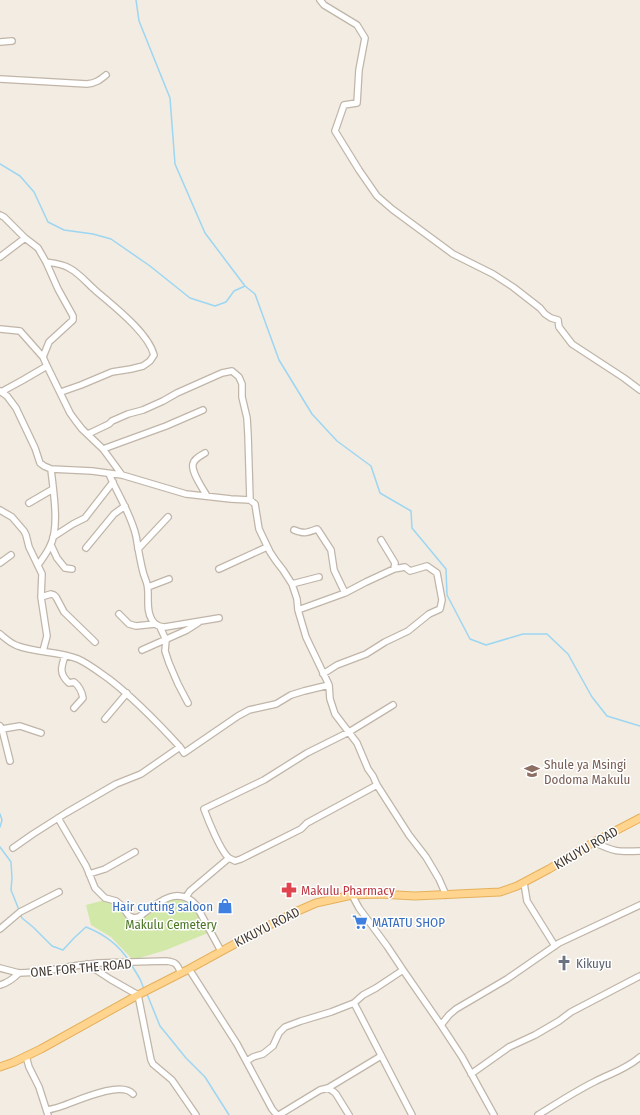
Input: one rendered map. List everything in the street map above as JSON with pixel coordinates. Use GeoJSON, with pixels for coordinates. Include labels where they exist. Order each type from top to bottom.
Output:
{"type":"FeatureCollection","features":[{"type":"Feature","properties":{"kind":"main road","name":"KIKUYU ROAD"},"geometry":{"type":"LineString","coordinates":[[0,1067],[26,1056],[293,913],[316,904],[352,895],[379,894],[415,896],[500,892],[524,883],[594,842],[640,818]]}},
{"type":"Feature","properties":{"kind":"street"},"geometry":{"type":"LineString","coordinates":[[320,0],[324,5],[357,25],[365,38],[359,70],[357,103],[344,105],[335,131],[377,196],[411,224],[453,254],[493,274],[513,287],[540,308],[545,314],[558,320],[559,327],[572,344],[640,390]]}},
{"type":"Feature","properties":{"kind":"street"},"geometry":{"type":"LineString","coordinates":[[0,42],[12,41]]}},
{"type":"Feature","properties":{"kind":"street"},"geometry":{"type":"LineString","coordinates":[[0,79],[88,84],[94,83],[106,75]]}},
{"type":"Feature","properties":{"kind":"street"},"geometry":{"type":"LineString","coordinates":[[0,215],[38,248],[58,289],[72,312],[73,320],[49,342],[43,357]]}},
{"type":"Feature","properties":{"kind":"street"},"geometry":{"type":"LineString","coordinates":[[0,257],[25,238]]}},
{"type":"Feature","properties":{"kind":"street"},"geometry":{"type":"LineString","coordinates":[[46,262],[60,264],[69,268],[80,276],[127,318],[149,343],[154,355],[150,361],[143,366],[112,372],[61,392]]}},
{"type":"Feature","properties":{"kind":"street"},"geometry":{"type":"LineString","coordinates":[[0,329],[20,331],[43,357],[70,413],[82,429],[103,449],[122,475]]}},
{"type":"Feature","properties":{"kind":"street"},"geometry":{"type":"LineString","coordinates":[[47,366],[1,391],[16,408],[35,448],[40,463],[44,466],[51,469],[92,471],[122,475],[186,494],[250,500],[255,504],[259,529],[267,547],[292,584],[306,637],[329,685],[330,700],[335,714],[357,743],[368,769],[377,785],[409,835],[426,857],[446,895]]}},
{"type":"Feature","properties":{"kind":"street"},"geometry":{"type":"LineString","coordinates":[[88,434],[128,414],[163,402],[177,393],[222,373],[232,371],[239,377],[242,384],[242,397],[247,418],[250,500]]}},
{"type":"Feature","properties":{"kind":"street"},"geometry":{"type":"LineString","coordinates":[[103,449],[166,426],[203,410]]}},
{"type":"Feature","properties":{"kind":"street"},"geometry":{"type":"LineString","coordinates":[[205,453],[196,459],[193,464],[194,472],[207,496]]}},
{"type":"Feature","properties":{"kind":"street"},"geometry":{"type":"LineString","coordinates":[[38,565],[51,545],[53,537],[55,513],[51,469]]}},
{"type":"Feature","properties":{"kind":"street"},"geometry":{"type":"LineString","coordinates":[[109,474],[130,517],[136,535],[143,574],[148,587],[148,608],[152,620],[158,626],[166,640],[165,651],[178,684],[188,703]]}},
{"type":"Feature","properties":{"kind":"street"},"geometry":{"type":"LineString","coordinates":[[53,537],[85,518],[113,482]]}},
{"type":"Feature","properties":{"kind":"street"},"geometry":{"type":"LineString","coordinates":[[29,504],[53,489]]}},
{"type":"Feature","properties":{"kind":"street"},"geometry":{"type":"LineString","coordinates":[[86,548],[114,514],[125,506]]}},
{"type":"Feature","properties":{"kind":"street"},"geometry":{"type":"LineString","coordinates":[[0,510],[12,517],[24,531],[29,547],[42,574],[41,597],[47,636],[43,651]]}},
{"type":"Feature","properties":{"kind":"street"},"geometry":{"type":"LineString","coordinates":[[138,549],[168,518]]}},
{"type":"Feature","properties":{"kind":"street"},"geometry":{"type":"LineString","coordinates":[[294,530],[302,533],[308,533],[316,529],[318,530],[331,550],[334,570],[345,593]]}},
{"type":"Feature","properties":{"kind":"street"},"geometry":{"type":"LineString","coordinates":[[381,540],[395,563],[394,569]]}},
{"type":"Feature","properties":{"kind":"street"},"geometry":{"type":"LineString","coordinates":[[51,545],[65,568],[72,569]]}},
{"type":"Feature","properties":{"kind":"street"},"geometry":{"type":"LineString","coordinates":[[219,569],[267,547]]}},
{"type":"Feature","properties":{"kind":"street"},"geometry":{"type":"LineString","coordinates":[[0,563],[11,555]]}},
{"type":"Feature","properties":{"kind":"street"},"geometry":{"type":"LineString","coordinates":[[298,610],[345,593],[394,569],[405,567],[410,571],[427,566],[437,573],[442,600],[440,609],[428,614],[408,632],[385,642],[366,654],[337,665],[323,674]]}},
{"type":"Feature","properties":{"kind":"street"},"geometry":{"type":"LineString","coordinates":[[292,584],[319,577]]}},
{"type":"Feature","properties":{"kind":"street"},"geometry":{"type":"LineString","coordinates":[[148,587],[169,579]]}},
{"type":"Feature","properties":{"kind":"street"},"geometry":{"type":"LineString","coordinates":[[41,597],[54,595],[64,612],[95,642]]}},
{"type":"Feature","properties":{"kind":"street"},"geometry":{"type":"LineString","coordinates":[[119,614],[129,624],[136,626],[158,626],[165,628],[219,618]]}},
{"type":"Feature","properties":{"kind":"street"},"geometry":{"type":"LineString","coordinates":[[142,650],[187,630],[200,621]]}},
{"type":"Feature","properties":{"kind":"street"},"geometry":{"type":"LineString","coordinates":[[0,634],[16,646],[77,659],[91,666],[127,693],[152,716],[184,753],[249,710],[276,704],[291,695],[329,685]]}},
{"type":"Feature","properties":{"kind":"street"},"geometry":{"type":"LineString","coordinates":[[65,656],[61,666],[61,671],[67,681],[69,683],[74,682],[82,694],[82,698],[74,708]]}},
{"type":"Feature","properties":{"kind":"street"},"geometry":{"type":"LineString","coordinates":[[105,719],[127,693]]}},
{"type":"Feature","properties":{"kind":"street"},"geometry":{"type":"LineString","coordinates":[[377,785],[307,823],[301,829],[242,859],[235,861],[224,853],[209,823],[204,809],[264,780],[307,753],[349,732],[393,705]]}},
{"type":"Feature","properties":{"kind":"street"},"geometry":{"type":"LineString","coordinates":[[10,761],[1,727],[20,726],[41,733]]}},
{"type":"Feature","properties":{"kind":"street"},"geometry":{"type":"LineString","coordinates":[[14,848],[58,818],[116,784],[141,774],[180,747]]}},
{"type":"Feature","properties":{"kind":"street"},"geometry":{"type":"LineString","coordinates":[[58,818],[80,856],[95,888],[100,894],[105,898],[116,901],[121,905],[128,916],[134,918],[170,896],[186,897],[196,905],[221,951]]}},
{"type":"Feature","properties":{"kind":"street"},"geometry":{"type":"LineString","coordinates":[[594,842],[610,850],[618,852],[640,851]]}},
{"type":"Feature","properties":{"kind":"street"},"geometry":{"type":"LineString","coordinates":[[89,874],[105,869],[135,852]]}},
{"type":"Feature","properties":{"kind":"street"},"geometry":{"type":"LineString","coordinates":[[186,897],[190,891],[229,858]]}},
{"type":"Feature","properties":{"kind":"street"},"geometry":{"type":"LineString","coordinates":[[524,883],[527,901],[555,946]]}},
{"type":"Feature","properties":{"kind":"street"},"geometry":{"type":"LineString","coordinates":[[0,929],[20,912],[59,892]]}},
{"type":"Feature","properties":{"kind":"street"},"geometry":{"type":"LineString","coordinates":[[352,895],[359,908],[387,946],[462,1057],[494,1115]]}},
{"type":"Feature","properties":{"kind":"street"},"geometry":{"type":"LineString","coordinates":[[441,1025],[456,1009],[507,979],[559,943],[640,905]]}},
{"type":"Feature","properties":{"kind":"street","name":"ONE FOR THE ROAD"},"geometry":{"type":"LineString","coordinates":[[0,968],[19,973],[40,972],[87,964],[173,962],[177,965],[181,973]]}},
{"type":"Feature","properties":{"kind":"street"},"geometry":{"type":"LineString","coordinates":[[87,964],[110,980],[140,994],[151,1060],[153,1064],[172,1080],[196,1115]]}},
{"type":"Feature","properties":{"kind":"street"},"geometry":{"type":"LineString","coordinates":[[188,970],[237,1044],[272,1109],[278,1115],[320,1090],[328,1088],[381,1056]]}},
{"type":"Feature","properties":{"kind":"street"},"geometry":{"type":"LineString","coordinates":[[247,1061],[253,1057],[263,1054],[273,1046],[285,1027],[354,1003],[403,970]]}},
{"type":"Feature","properties":{"kind":"street"},"geometry":{"type":"LineString","coordinates":[[0,985],[12,980],[19,973]]}},
{"type":"Feature","properties":{"kind":"street"},"geometry":{"type":"LineString","coordinates":[[471,1074],[509,1047],[535,1035],[571,1012],[640,976]]}},
{"type":"Feature","properties":{"kind":"street"},"geometry":{"type":"LineString","coordinates":[[354,1003],[412,1115]]}},
{"type":"Feature","properties":{"kind":"street"},"geometry":{"type":"LineString","coordinates":[[26,1056],[29,1067],[39,1087],[47,1113],[87,1096],[107,1091],[124,1090],[130,1091],[132,1094]]}},
{"type":"Feature","properties":{"kind":"street"},"geometry":{"type":"LineString","coordinates":[[538,1115],[592,1083],[619,1072],[640,1057]]}},
{"type":"Feature","properties":{"kind":"street"},"geometry":{"type":"LineString","coordinates":[[328,1088],[336,1094],[349,1115]]}},
{"type":"Feature","properties":{"kind":"green space","name":"Makulu Cemetery"},"geometry":{"type":"Polygon","coordinates":[[[175,899],[191,903],[202,919],[208,933],[166,950],[133,960],[111,937],[91,925],[86,905],[105,900],[120,909],[127,920],[133,923],[160,905],[175,899]]]}},
{"type":"Feature","properties":{"kind":"waterway"},"geometry":{"type":"LineString","coordinates":[[136,0],[139,21],[170,98],[175,164],[205,233],[245,286]]}},
{"type":"Feature","properties":{"kind":"waterway"},"geometry":{"type":"LineString","coordinates":[[0,164],[20,176],[34,192],[48,222],[64,230],[93,234],[111,239],[150,266],[190,298],[215,306],[226,302],[234,291],[245,286],[255,294],[279,360],[312,414],[337,441],[371,466],[380,493],[411,511],[412,528],[446,569],[447,595],[470,639],[486,645],[523,634],[547,634],[568,654],[592,697],[607,716],[640,726]]}},
{"type":"Feature","properties":{"kind":"waterway"},"geometry":{"type":"LineString","coordinates":[[0,814],[2,820],[0,827]]}},
{"type":"Feature","properties":{"kind":"waterway"},"geometry":{"type":"LineString","coordinates":[[0,847],[11,862],[11,890],[19,910]]}},
{"type":"Feature","properties":{"kind":"waterway"},"geometry":{"type":"LineString","coordinates":[[20,913],[22,918],[52,946],[63,950],[86,927],[99,933],[110,941],[121,950],[129,961]]}},
{"type":"Feature","properties":{"kind":"waterway"},"geometry":{"type":"LineString","coordinates":[[131,964],[144,989]]}},
{"type":"Feature","properties":{"kind":"waterway"},"geometry":{"type":"LineString","coordinates":[[147,994],[160,1026],[186,1058],[205,1077],[229,1115]]}},
{"type":"Feature","properties":{"kind":"place","name":"Shule ya Msingi Dodoma Makulu"},"geometry":{"type":"Point","coordinates":[532,771]}},
{"type":"Feature","properties":{"kind":"place","name":"Makulu Pharmacy"},"geometry":{"type":"Point","coordinates":[289,890]}},
{"type":"Feature","properties":{"kind":"place","name":"Hair cutting saloon"},"geometry":{"type":"Point","coordinates":[225,906]}},
{"type":"Feature","properties":{"kind":"place","name":"MATATU SHOP"},"geometry":{"type":"Point","coordinates":[360,922]}},
{"type":"Feature","properties":{"kind":"place","name":"Kikuyu"},"geometry":{"type":"Point","coordinates":[564,963]}}]}
